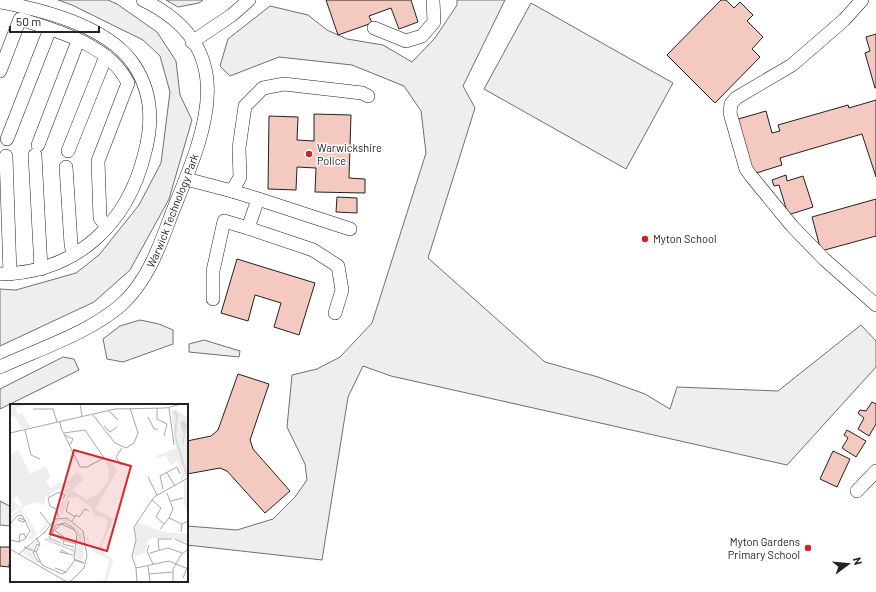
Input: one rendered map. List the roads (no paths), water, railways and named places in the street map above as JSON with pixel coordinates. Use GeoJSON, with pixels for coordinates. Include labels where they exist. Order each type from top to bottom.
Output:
{"type":"FeatureCollection","features":[{"type":"Feature","properties":{"kind":"street","name":"Warwick Technology Park"},"geometry":{"type":"LineString","coordinates":[[0,367],[80,331],[122,304],[144,276],[155,256],[195,157],[206,119],[208,94],[205,70],[200,56],[192,42],[174,21],[143,0]]}},
{"type":"Feature","properties":{"kind":"street"},"geometry":{"type":"LineString","coordinates":[[192,42],[232,15],[249,0]]}},
{"type":"Feature","properties":{"kind":"street"},"geometry":{"type":"LineString","coordinates":[[374,28],[406,41],[422,36],[434,22],[433,0]]}},
{"type":"Feature","properties":{"kind":"street"},"geometry":{"type":"LineString","coordinates":[[862,0],[844,20],[792,65],[736,98],[731,104],[730,114],[744,165],[751,176],[792,226],[829,263],[876,305]]}},
{"type":"Feature","properties":{"kind":"street"},"geometry":{"type":"LineString","coordinates":[[0,2],[50,14],[95,32],[127,57],[142,80],[147,94],[151,114],[147,148],[133,190],[124,206],[99,236],[73,255],[41,269],[5,274],[6,156]]}},
{"type":"Feature","properties":{"kind":"street"},"geometry":{"type":"LineString","coordinates":[[0,71],[20,19],[50,29],[78,41],[106,56],[120,70],[128,83],[98,161],[100,218],[107,228]]}},
{"type":"Feature","properties":{"kind":"street"},"geometry":{"type":"LineString","coordinates":[[7,139],[50,29]]}},
{"type":"Feature","properties":{"kind":"street"},"geometry":{"type":"LineString","coordinates":[[41,269],[37,150],[78,41]]}},
{"type":"Feature","properties":{"kind":"street"},"geometry":{"type":"LineString","coordinates":[[68,151],[106,56]]}},
{"type":"Feature","properties":{"kind":"street"},"geometry":{"type":"LineString","coordinates":[[232,192],[240,177],[239,148],[245,106],[263,88],[284,84],[362,93],[368,96]]}},
{"type":"Feature","properties":{"kind":"street"},"geometry":{"type":"LineString","coordinates":[[66,167],[73,255]]}},
{"type":"Feature","properties":{"kind":"street"},"geometry":{"type":"LineString","coordinates":[[186,179],[258,199],[350,229]]}},
{"type":"Feature","properties":{"kind":"street"},"geometry":{"type":"LineString","coordinates":[[248,228],[258,199]]}},
{"type":"Feature","properties":{"kind":"street"},"geometry":{"type":"LineString","coordinates":[[213,299],[213,270],[224,221],[313,250],[338,266],[342,290],[335,313]]}},
{"type":"Feature","properties":{"kind":"street"},"geometry":{"type":"LineString","coordinates":[[857,491],[875,474]]}},
{"type":"Feature","properties":{"kind":"place","name":"Warwickshire Police"},"geometry":{"type":"Point","coordinates":[309,154]}},
{"type":"Feature","properties":{"kind":"place","name":"Myton School"},"geometry":{"type":"Point","coordinates":[645,239]}},
{"type":"Feature","properties":{"kind":"place","name":"Myton Gardens Primary School"},"geometry":{"type":"Point","coordinates":[808,548]}}]}
